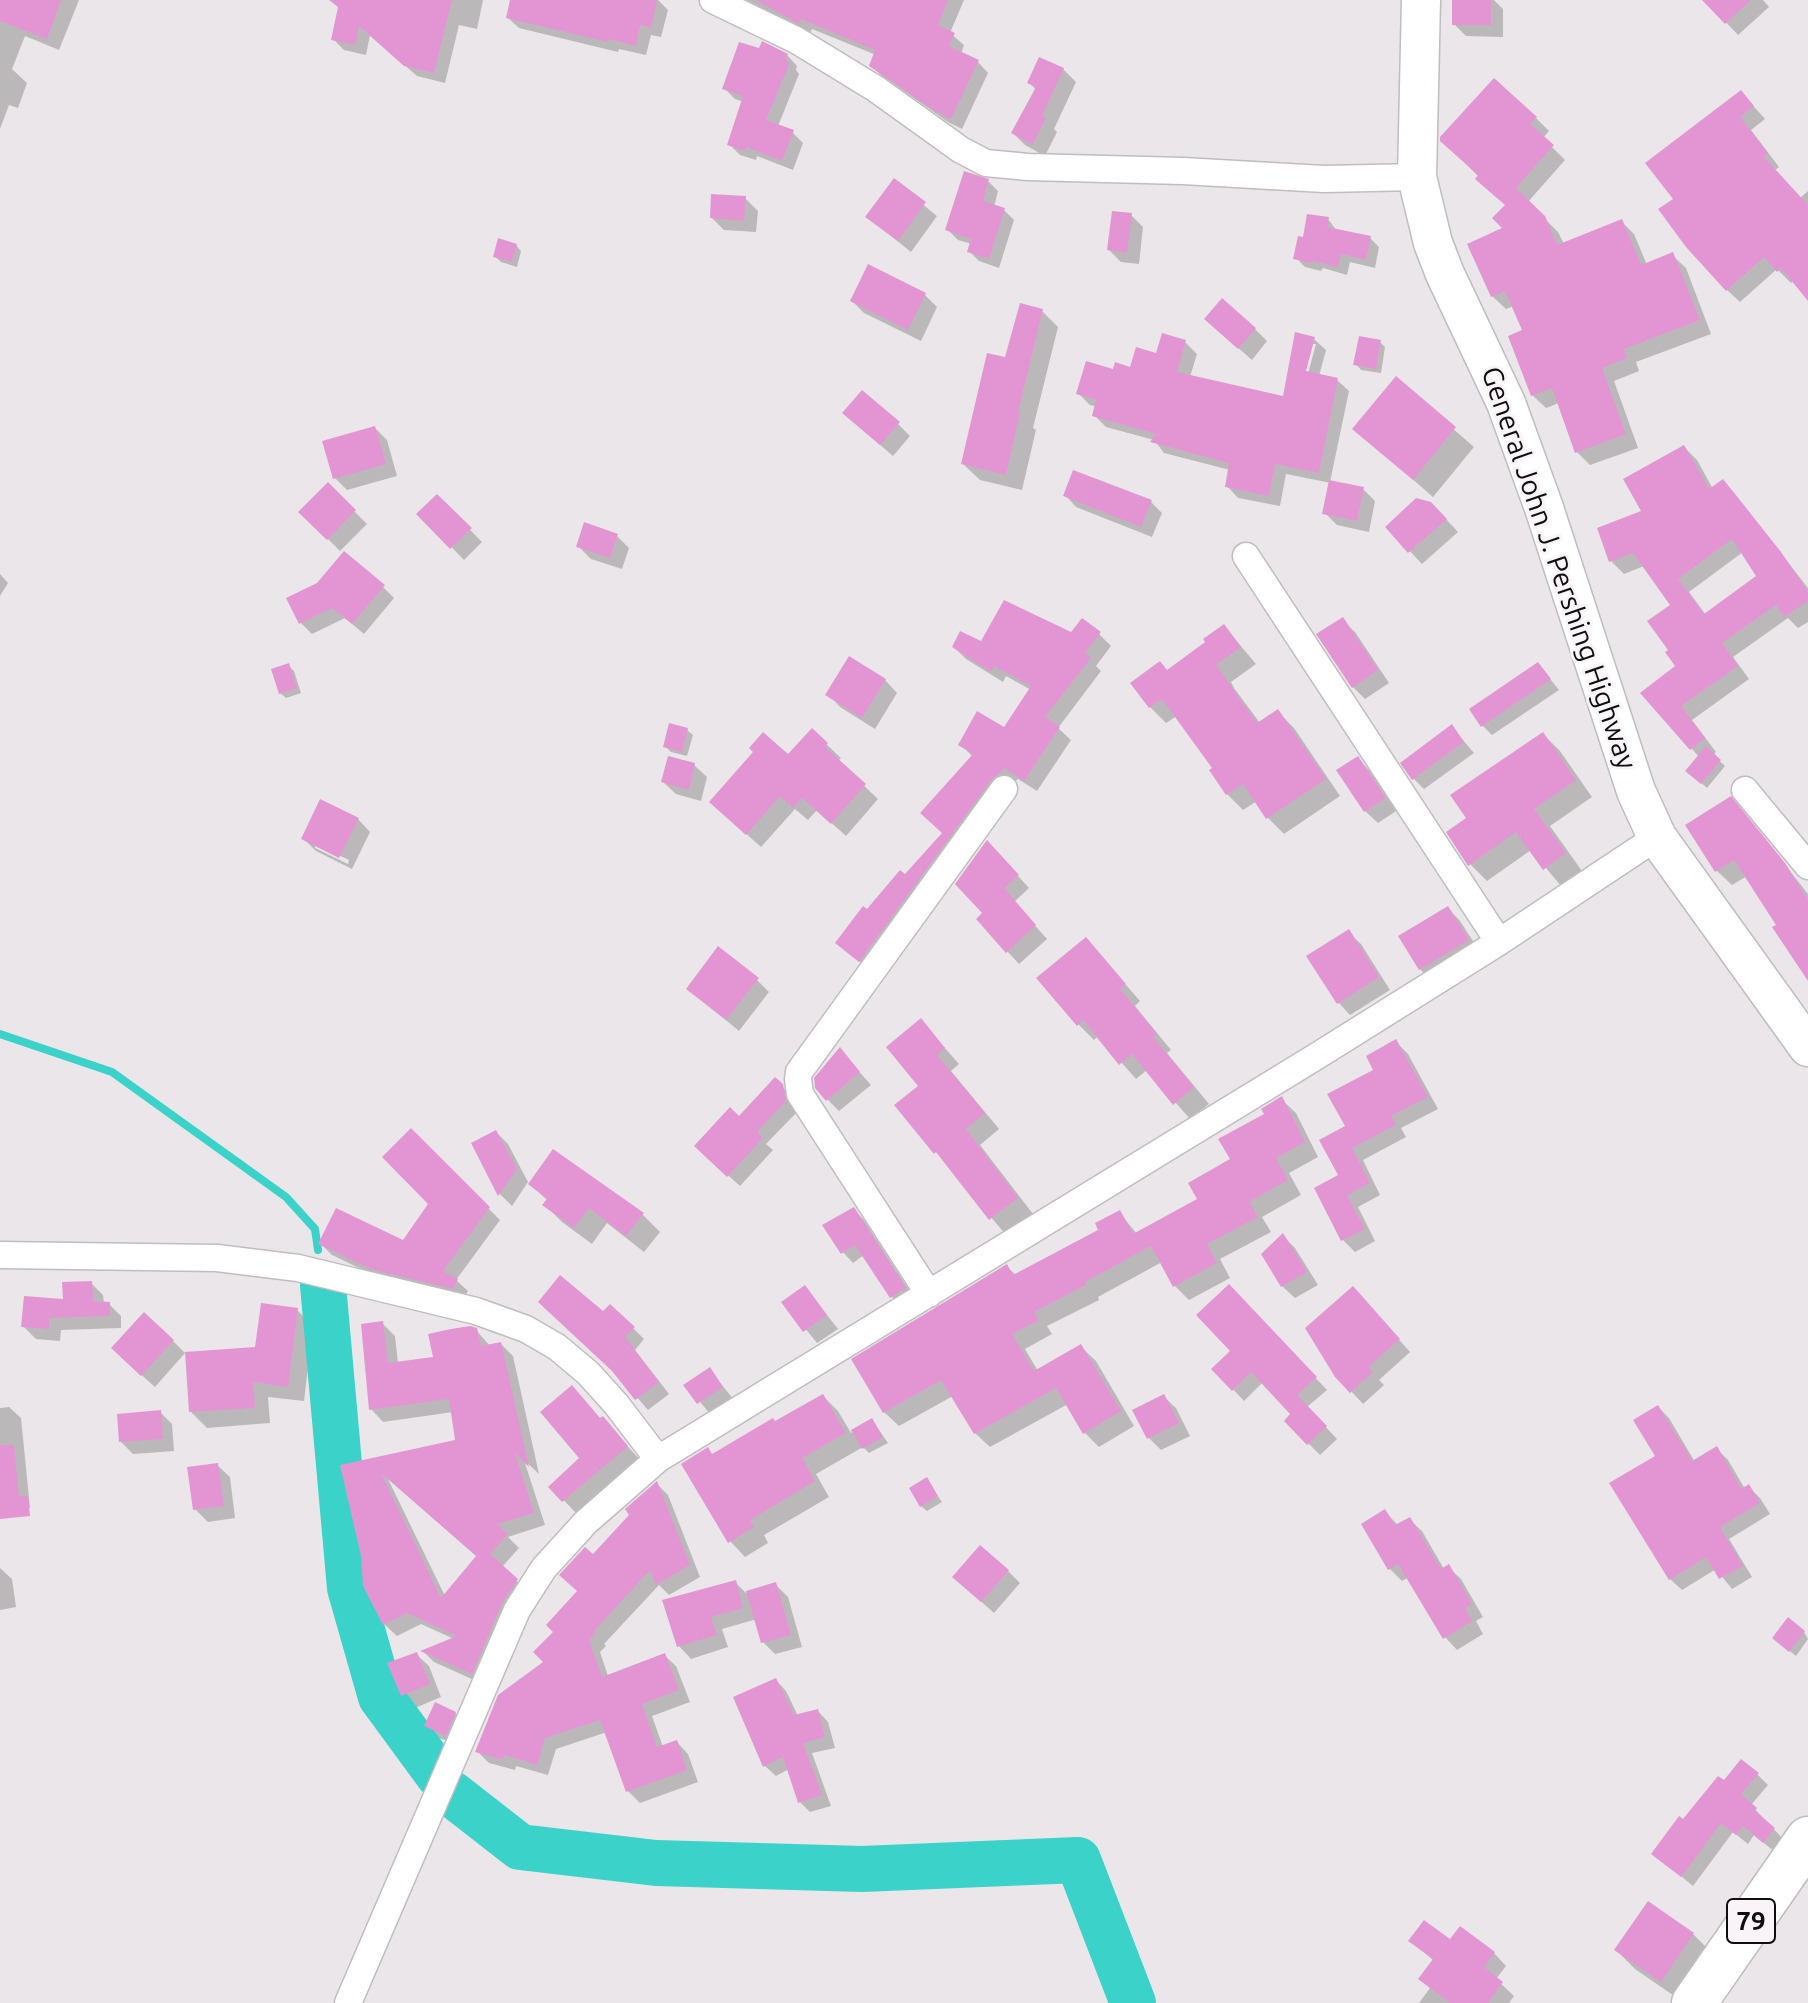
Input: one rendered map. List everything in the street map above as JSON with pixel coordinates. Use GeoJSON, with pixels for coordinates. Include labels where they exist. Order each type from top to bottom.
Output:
{"type":"FeatureCollection","features":[{"type":"Feature","properties":{"kind":"highway","name":"79"},"geometry":{"type":"LineString","coordinates":[[1694,2003],[1808,1839]]}},
{"type":"Feature","properties":{"kind":"main road","name":"General John J. Pershing Highway"},"geometry":{"type":"LineString","coordinates":[[1421,0],[1417,177],[1433,243],[1506,403],[1544,508],[1636,791],[1657,837],[1808,1047]]}},
{"type":"Feature","properties":{"kind":"street"},"geometry":{"type":"LineString","coordinates":[[713,0],[796,40],[876,89],[961,150],[986,163],[1324,179],[1417,177]]}},
{"type":"Feature","properties":{"kind":"street"},"geometry":{"type":"LineString","coordinates":[[1246,556],[1499,942]]}},
{"type":"Feature","properties":{"kind":"street"},"geometry":{"type":"LineString","coordinates":[[929,1294],[800,1094],[799,1072],[1004,789]]}},
{"type":"Feature","properties":{"kind":"street"},"geometry":{"type":"LineString","coordinates":[[1745,790],[1808,866]]}},
{"type":"Feature","properties":{"kind":"street"},"geometry":{"type":"LineString","coordinates":[[348,2003],[517,1610],[544,1568],[586,1522],[658,1459],[1499,942],[1657,837]]}},
{"type":"Feature","properties":{"kind":"street"},"geometry":{"type":"LineString","coordinates":[[0,1255],[217,1258],[298,1268],[476,1311],[526,1329],[557,1347],[607,1394],[658,1459]]}},
{"type":"Feature","properties":{"kind":"building"},"geometry":{"type":"Polygon","coordinates":[[[0,0],[61,0],[47,39],[0,21],[0,0]]]}},
{"type":"Feature","properties":{"kind":"building"},"geometry":{"type":"Polygon","coordinates":[[[329,0],[452,0],[434,73],[404,66],[359,26],[355,45],[331,40],[338,7],[329,0]]]}},
{"type":"Feature","properties":{"kind":"building"},"geometry":{"type":"Polygon","coordinates":[[[510,0],[657,0],[651,28],[640,25],[636,46],[506,18],[510,0]]]}},
{"type":"Feature","properties":{"kind":"building"},"geometry":{"type":"Polygon","coordinates":[[[756,0],[948,0],[938,25],[955,33],[949,46],[979,60],[951,119],[869,66],[875,50],[801,19],[799,24],[756,0]]]}},
{"type":"Feature","properties":{"kind":"building"},"geometry":{"type":"Polygon","coordinates":[[[1452,0],[1491,0],[1491,25],[1452,25],[1452,0]]]}},
{"type":"Feature","properties":{"kind":"building"},"geometry":{"type":"Polygon","coordinates":[[[1702,0],[1751,0],[1725,24],[1702,0]]]}},
{"type":"Feature","properties":{"kind":"building"},"geometry":{"type":"Polygon","coordinates":[[[762,41],[788,54],[785,60],[790,62],[766,120],[794,130],[782,161],[746,147],[745,151],[727,145],[743,96],[722,89],[739,42],[759,48],[762,41]]]}},
{"type":"Feature","properties":{"kind":"building"},"geometry":{"type":"Polygon","coordinates":[[[1039,57],[1064,68],[1042,116],[1046,118],[1032,145],[1011,133],[1036,87],[1027,83],[1039,57]]]}},
{"type":"Feature","properties":{"kind":"building"},"geometry":{"type":"Polygon","coordinates":[[[1494,78],[1537,117],[1530,124],[1554,145],[1516,188],[1545,216],[1557,245],[1622,219],[1641,265],[1673,252],[1700,320],[1624,349],[1627,358],[1602,368],[1626,434],[1575,453],[1552,388],[1531,396],[1508,336],[1522,330],[1505,291],[1491,297],[1467,244],[1502,228],[1492,218],[1505,205],[1475,179],[1478,175],[1440,141],[1440,137],[1494,78]]]}},
{"type":"Feature","properties":{"kind":"building"},"geometry":{"type":"Polygon","coordinates":[[[1741,90],[1754,106],[1740,117],[1768,153],[1764,157],[1808,205],[1808,301],[1781,268],[1777,272],[1764,257],[1726,291],[1686,247],[1658,209],[1673,199],[1645,163],[1741,90]]]}},
{"type":"Feature","properties":{"kind":"building"},"geometry":{"type":"Polygon","coordinates":[[[964,171],[989,179],[983,201],[1005,208],[989,259],[967,252],[971,239],[945,230],[964,171]]]}},
{"type":"Feature","properties":{"kind":"building"},"geometry":{"type":"Polygon","coordinates":[[[894,178],[926,202],[898,241],[865,217],[894,178]]]}},
{"type":"Feature","properties":{"kind":"building"},"geometry":{"type":"Polygon","coordinates":[[[711,194],[746,196],[744,221],[710,218],[711,194]]]}},
{"type":"Feature","properties":{"kind":"building"},"geometry":{"type":"Polygon","coordinates":[[[1112,211],[1132,213],[1127,253],[1107,250],[1112,211]]]}},
{"type":"Feature","properties":{"kind":"building"},"geometry":{"type":"Polygon","coordinates":[[[1307,214],[1329,217],[1327,227],[1371,236],[1366,260],[1341,254],[1338,267],[1315,259],[1311,263],[1293,259],[1298,236],[1303,237],[1307,214]]]}},
{"type":"Feature","properties":{"kind":"building"},"geometry":{"type":"Polygon","coordinates":[[[498,238],[517,244],[512,262],[493,257],[498,238]]]}},
{"type":"Feature","properties":{"kind":"building"},"geometry":{"type":"Polygon","coordinates":[[[868,264],[926,293],[908,330],[850,301],[868,264]]]}},
{"type":"Feature","properties":{"kind":"building"},"geometry":{"type":"Polygon","coordinates":[[[1222,298],[1256,328],[1238,349],[1204,319],[1222,298]]]}},
{"type":"Feature","properties":{"kind":"building"},"geometry":{"type":"Polygon","coordinates":[[[1020,303],[1043,309],[1006,475],[961,464],[987,353],[1005,357],[1020,303]]]}},
{"type":"Feature","properties":{"kind":"building"},"geometry":{"type":"Polygon","coordinates":[[[1295,332],[1315,337],[1306,371],[1338,378],[1319,473],[1275,464],[1269,496],[1225,487],[1229,463],[1150,442],[1156,434],[1092,416],[1096,400],[1076,394],[1086,361],[1113,369],[1115,362],[1130,367],[1136,347],[1156,353],[1162,333],[1186,340],[1177,372],[1283,396],[1295,332]]]}},
{"type":"Feature","properties":{"kind":"building"},"geometry":{"type":"Polygon","coordinates":[[[1359,336],[1381,340],[1376,369],[1353,365],[1359,336]]]}},
{"type":"Feature","properties":{"kind":"building"},"geometry":{"type":"Polygon","coordinates":[[[1396,376],[1456,427],[1413,480],[1352,429],[1396,376]]]}},
{"type":"Feature","properties":{"kind":"building"},"geometry":{"type":"Polygon","coordinates":[[[862,390],[900,422],[880,445],[842,413],[862,390]]]}},
{"type":"Feature","properties":{"kind":"building"},"geometry":{"type":"Polygon","coordinates":[[[375,426],[386,464],[333,479],[322,441],[375,426]]]}},
{"type":"Feature","properties":{"kind":"building"},"geometry":{"type":"Polygon","coordinates":[[[1684,445],[1709,489],[1723,479],[1781,552],[1808,592],[1808,601],[1784,617],[1776,605],[1722,643],[1738,666],[1681,706],[1705,738],[1690,750],[1640,693],[1675,666],[1665,652],[1668,650],[1647,621],[1670,605],[1633,553],[1609,562],[1597,528],[1641,511],[1623,479],[1684,445]],[[1732,539],[1678,579],[1704,614],[1756,576],[1732,539]]]}},
{"type":"Feature","properties":{"kind":"building"},"geometry":{"type":"Polygon","coordinates":[[[1073,470],[1152,500],[1141,527],[1063,496],[1073,470]]]}},
{"type":"Feature","properties":{"kind":"building"},"geometry":{"type":"Polygon","coordinates":[[[1329,480],[1364,487],[1357,521],[1322,514],[1329,480]]]}},
{"type":"Feature","properties":{"kind":"building"},"geometry":{"type":"Polygon","coordinates":[[[328,482],[356,510],[327,540],[298,512],[328,482]]]}},
{"type":"Feature","properties":{"kind":"building"},"geometry":{"type":"Polygon","coordinates":[[[437,494],[472,528],[450,549],[416,514],[437,494]]]}},
{"type":"Feature","properties":{"kind":"building"},"geometry":{"type":"Polygon","coordinates":[[[1416,498],[1431,502],[1447,519],[1408,553],[1385,527],[1416,498]]]}},
{"type":"Feature","properties":{"kind":"building"},"geometry":{"type":"Polygon","coordinates":[[[584,522],[618,534],[610,558],[576,547],[584,522]]]}},
{"type":"Feature","properties":{"kind":"building"},"geometry":{"type":"Polygon","coordinates":[[[344,551],[385,585],[352,624],[332,608],[299,624],[286,598],[317,583],[344,551]]]}},
{"type":"Feature","properties":{"kind":"building"},"geometry":{"type":"Polygon","coordinates":[[[1004,600],[1071,632],[1082,618],[1101,632],[1085,653],[1091,658],[1045,717],[1060,727],[1024,781],[1005,768],[991,780],[859,962],[835,943],[863,906],[867,909],[900,870],[905,874],[942,833],[920,813],[973,754],[958,745],[977,711],[1004,727],[1031,686],[994,666],[991,672],[952,647],[960,631],[981,641],[1004,600]]]}},
{"type":"Feature","properties":{"kind":"building"},"geometry":{"type":"Polygon","coordinates":[[[1343,617],[1378,670],[1352,688],[1316,634],[1343,617]]]}},
{"type":"Feature","properties":{"kind":"building"},"geometry":{"type":"Polygon","coordinates":[[[1224,624],[1241,647],[1216,665],[1257,723],[1278,709],[1326,779],[1266,819],[1243,784],[1226,795],[1209,770],[1212,768],[1162,699],[1149,708],[1130,683],[1160,661],[1167,670],[1224,624]]]}},
{"type":"Feature","properties":{"kind":"building"},"geometry":{"type":"Polygon","coordinates":[[[849,656],[886,679],[862,718],[825,695],[849,656]]]}},
{"type":"Feature","properties":{"kind":"building"},"geometry":{"type":"Polygon","coordinates":[[[1538,662],[1551,679],[1481,727],[1469,709],[1538,662]]]}},
{"type":"Feature","properties":{"kind":"building"},"geometry":{"type":"Polygon","coordinates":[[[289,663],[297,688],[279,694],[271,669],[289,663]]]}},
{"type":"Feature","properties":{"kind":"building"},"geometry":{"type":"Polygon","coordinates":[[[669,723],[688,728],[682,752],[663,747],[669,723]]]}},
{"type":"Feature","properties":{"kind":"building"},"geometry":{"type":"Polygon","coordinates":[[[1452,724],[1464,742],[1412,780],[1400,763],[1452,724]]]}},
{"type":"Feature","properties":{"kind":"building"},"geometry":{"type":"Polygon","coordinates":[[[812,728],[828,743],[825,747],[866,784],[831,824],[802,798],[793,808],[780,796],[746,835],[709,802],[753,752],[749,748],[763,732],[788,754],[812,728]]]}},
{"type":"Feature","properties":{"kind":"building"},"geometry":{"type":"Polygon","coordinates":[[[1543,732],[1576,780],[1534,809],[1566,853],[1543,870],[1516,832],[1468,866],[1446,832],[1466,818],[1450,795],[1543,732]]]}},
{"type":"Feature","properties":{"kind":"building"},"geometry":{"type":"Polygon","coordinates":[[[1706,746],[1721,760],[1701,784],[1685,771],[1706,746]]]}},
{"type":"Feature","properties":{"kind":"building"},"geometry":{"type":"Polygon","coordinates":[[[668,756],[695,763],[689,790],[661,782],[668,756]]]}},
{"type":"Feature","properties":{"kind":"building"},"geometry":{"type":"Polygon","coordinates":[[[1358,756],[1386,798],[1364,812],[1336,770],[1358,756]]]}},
{"type":"Feature","properties":{"kind":"building"},"geometry":{"type":"Polygon","coordinates":[[[1731,796],[1785,863],[1808,900],[1808,981],[1772,927],[1776,925],[1734,860],[1715,872],[1685,825],[1731,796]]]}},
{"type":"Feature","properties":{"kind":"building"},"geometry":{"type":"Polygon","coordinates":[[[320,799],[359,818],[339,858],[301,839],[320,799]]]}},
{"type":"Feature","properties":{"kind":"building"},"geometry":{"type":"Polygon","coordinates":[[[987,840],[1019,875],[1004,888],[1036,925],[1006,953],[976,919],[982,913],[955,884],[987,840]]]}},
{"type":"Feature","properties":{"kind":"building"},"geometry":{"type":"Polygon","coordinates":[[[1448,906],[1469,940],[1419,970],[1398,936],[1448,906]]]}},
{"type":"Feature","properties":{"kind":"building"},"geometry":{"type":"Polygon","coordinates":[[[1349,929],[1379,977],[1337,1004],[1306,956],[1349,929]]]}},
{"type":"Feature","properties":{"kind":"building"},"geometry":{"type":"Polygon","coordinates":[[[1086,937],[1126,984],[1120,989],[1157,1034],[1153,1037],[1194,1087],[1173,1105],[1132,1054],[1119,1065],[1083,1020],[1077,1026],[1036,978],[1086,937]]]}},
{"type":"Feature","properties":{"kind":"building"},"geometry":{"type":"Polygon","coordinates":[[[718,946],[759,978],[726,1020],[686,989],[718,946]]]}},
{"type":"Feature","properties":{"kind":"building"},"geometry":{"type":"Polygon","coordinates":[[[921,1018],[945,1048],[937,1055],[985,1113],[966,1129],[1018,1198],[989,1220],[936,1152],[934,1154],[894,1105],[918,1086],[886,1047],[921,1018]]]}},
{"type":"Feature","properties":{"kind":"building"},"geometry":{"type":"Polygon","coordinates":[[[1396,1039],[1428,1097],[1391,1116],[1396,1125],[1352,1148],[1370,1183],[1347,1195],[1365,1229],[1341,1241],[1314,1188],[1338,1175],[1319,1140],[1345,1126],[1327,1094],[1373,1070],[1366,1056],[1396,1039]]]}},
{"type":"Feature","properties":{"kind":"building"},"geometry":{"type":"Polygon","coordinates":[[[840,1047],[860,1072],[826,1101],[815,1088],[814,1078],[840,1047]]]}},
{"type":"Feature","properties":{"kind":"building"},"geometry":{"type":"Polygon","coordinates":[[[775,1077],[783,1084],[786,1101],[757,1132],[763,1138],[727,1177],[694,1146],[730,1107],[739,1116],[775,1077]]]}},
{"type":"Feature","properties":{"kind":"building"},"geometry":{"type":"Polygon","coordinates":[[[1282,1096],[1305,1142],[1276,1158],[1288,1180],[1249,1202],[1258,1217],[1207,1244],[1217,1263],[1173,1287],[1151,1246],[1034,1312],[1039,1320],[1012,1334],[1034,1371],[1081,1344],[1121,1411],[1083,1434],[1056,1388],[974,1434],[941,1380],[883,1413],[851,1359],[1007,1264],[1013,1275],[1098,1230],[1095,1223],[1120,1210],[1133,1234],[1197,1199],[1188,1183],[1230,1159],[1218,1139],[1264,1114],[1261,1109],[1282,1096]]]}},
{"type":"Feature","properties":{"kind":"building"},"geometry":{"type":"Polygon","coordinates":[[[411,1128],[490,1207],[443,1271],[458,1279],[453,1289],[371,1269],[318,1244],[336,1208],[403,1240],[428,1204],[382,1157],[411,1128]]]}},
{"type":"Feature","properties":{"kind":"building"},"geometry":{"type":"Polygon","coordinates":[[[496,1130],[517,1169],[498,1196],[471,1143],[496,1130]]]}},
{"type":"Feature","properties":{"kind":"building"},"geometry":{"type":"Polygon","coordinates":[[[553,1149],[644,1213],[626,1236],[589,1208],[574,1228],[542,1205],[547,1199],[528,1184],[553,1149]]]}},
{"type":"Feature","properties":{"kind":"building"},"geometry":{"type":"Polygon","coordinates":[[[854,1207],[906,1288],[890,1298],[855,1245],[841,1254],[822,1225],[854,1207]]]}},
{"type":"Feature","properties":{"kind":"building"},"geometry":{"type":"Polygon","coordinates":[[[1283,1233],[1307,1272],[1281,1287],[1261,1254],[1283,1233]]]}},
{"type":"Feature","properties":{"kind":"building"},"geometry":{"type":"Polygon","coordinates":[[[560,1275],[603,1311],[610,1304],[635,1327],[625,1337],[659,1382],[635,1400],[612,1371],[538,1302],[560,1275]]]}},
{"type":"Feature","properties":{"kind":"building"},"geometry":{"type":"Polygon","coordinates":[[[92,1281],[93,1301],[110,1302],[110,1316],[49,1318],[49,1329],[21,1327],[24,1296],[63,1299],[62,1282],[92,1281]]]}},
{"type":"Feature","properties":{"kind":"building"},"geometry":{"type":"Polygon","coordinates":[[[1229,1284],[1317,1377],[1297,1395],[1327,1426],[1307,1445],[1284,1421],[1290,1414],[1251,1372],[1232,1391],[1211,1369],[1230,1351],[1196,1315],[1229,1284]]]}},
{"type":"Feature","properties":{"kind":"building"},"geometry":{"type":"Polygon","coordinates":[[[805,1285],[827,1315],[803,1332],[781,1302],[805,1285]]]}},
{"type":"Feature","properties":{"kind":"building"},"geometry":{"type":"Polygon","coordinates":[[[1353,1286],[1400,1339],[1368,1367],[1373,1372],[1350,1393],[1335,1377],[1305,1328],[1353,1286]]]}},
{"type":"Feature","properties":{"kind":"building"},"geometry":{"type":"Polygon","coordinates":[[[261,1303],[298,1308],[288,1387],[253,1382],[255,1408],[189,1412],[185,1352],[255,1347],[261,1303]]]}},
{"type":"Feature","properties":{"kind":"building"},"geometry":{"type":"Polygon","coordinates":[[[144,1312],[174,1340],[141,1376],[111,1348],[144,1312]]]}},
{"type":"Feature","properties":{"kind":"building"},"geometry":{"type":"Polygon","coordinates":[[[383,1321],[388,1363],[433,1357],[428,1334],[451,1329],[477,1328],[481,1346],[501,1342],[529,1467],[515,1453],[534,1513],[497,1524],[508,1534],[490,1554],[518,1579],[502,1603],[472,1674],[420,1651],[457,1636],[407,1613],[383,1625],[363,1586],[361,1556],[340,1465],[455,1440],[449,1399],[369,1410],[361,1324],[383,1321]],[[381,1473],[441,1598],[476,1556],[381,1473]]]}},
{"type":"Feature","properties":{"kind":"building"},"geometry":{"type":"Polygon","coordinates":[[[710,1367],[723,1387],[697,1404],[683,1385],[710,1367]]]}},
{"type":"Feature","properties":{"kind":"building"},"geometry":{"type":"Polygon","coordinates":[[[572,1385],[628,1446],[562,1502],[548,1487],[579,1458],[540,1412],[572,1385]]]}},
{"type":"Feature","properties":{"kind":"building"},"geometry":{"type":"Polygon","coordinates":[[[823,1394],[846,1433],[802,1458],[815,1481],[750,1520],[754,1527],[728,1543],[681,1464],[708,1447],[712,1454],[773,1418],[775,1421],[823,1394]]]}},
{"type":"Feature","properties":{"kind":"building"},"geometry":{"type":"Polygon","coordinates":[[[1164,1394],[1179,1423],[1147,1439],[1132,1410],[1164,1394]]]}},
{"type":"Feature","properties":{"kind":"building"},"geometry":{"type":"Polygon","coordinates":[[[1658,1405],[1692,1461],[1717,1446],[1741,1489],[1749,1484],[1760,1503],[1720,1527],[1743,1566],[1719,1579],[1706,1557],[1669,1580],[1609,1483],[1655,1456],[1633,1420],[1658,1405]]]}},
{"type":"Feature","properties":{"kind":"building"},"geometry":{"type":"Polygon","coordinates":[[[161,1410],[163,1439],[119,1442],[117,1414],[161,1410]]]}},
{"type":"Feature","properties":{"kind":"building"},"geometry":{"type":"Polygon","coordinates":[[[872,1418],[883,1437],[862,1449],[851,1430],[872,1418]]]}},
{"type":"Feature","properties":{"kind":"building"},"geometry":{"type":"Polygon","coordinates":[[[0,1445],[14,1445],[19,1496],[28,1496],[30,1516],[0,1519],[0,1445]]]}},
{"type":"Feature","properties":{"kind":"building"},"geometry":{"type":"Polygon","coordinates":[[[218,1463],[224,1506],[193,1510],[187,1467],[218,1463]]]}},
{"type":"Feature","properties":{"kind":"building"},"geometry":{"type":"Polygon","coordinates":[[[927,1477],[938,1496],[920,1507],[909,1488],[927,1477]]]}},
{"type":"Feature","properties":{"kind":"building"},"geometry":{"type":"Polygon","coordinates":[[[657,1481],[690,1565],[656,1585],[650,1570],[589,1640],[602,1677],[665,1653],[679,1690],[642,1704],[657,1747],[677,1740],[687,1770],[626,1792],[600,1720],[545,1738],[537,1765],[504,1755],[503,1760],[475,1752],[498,1695],[543,1662],[533,1652],[553,1632],[546,1625],[577,1591],[559,1575],[585,1547],[593,1554],[629,1515],[625,1509],[657,1481]]]}},
{"type":"Feature","properties":{"kind":"building"},"geometry":{"type":"Polygon","coordinates":[[[1385,1509],[1395,1525],[1410,1517],[1441,1569],[1449,1564],[1472,1604],[1465,1608],[1472,1621],[1443,1639],[1398,1564],[1388,1570],[1361,1524],[1385,1509]]]}},
{"type":"Feature","properties":{"kind":"building"},"geometry":{"type":"Polygon","coordinates":[[[980,1545],[1009,1570],[981,1602],[952,1577],[980,1545]]]}},
{"type":"Feature","properties":{"kind":"building"},"geometry":{"type":"Polygon","coordinates":[[[736,1580],[743,1608],[711,1617],[717,1635],[677,1647],[662,1600],[736,1580]]]}},
{"type":"Feature","properties":{"kind":"building"},"geometry":{"type":"Polygon","coordinates":[[[776,1582],[791,1635],[761,1643],[746,1591],[776,1582]]]}},
{"type":"Feature","properties":{"kind":"building"},"geometry":{"type":"Polygon","coordinates":[[[1788,1617],[1805,1631],[1789,1652],[1772,1638],[1788,1617]]]}},
{"type":"Feature","properties":{"kind":"building"},"geometry":{"type":"Polygon","coordinates":[[[417,1652],[430,1684],[401,1696],[387,1663],[417,1652]]]}},
{"type":"Feature","properties":{"kind":"building"},"geometry":{"type":"Polygon","coordinates":[[[776,1678],[794,1715],[818,1709],[825,1737],[803,1743],[822,1795],[798,1803],[783,1757],[763,1767],[733,1697],[776,1678]]]}},
{"type":"Feature","properties":{"kind":"building"},"geometry":{"type":"Polygon","coordinates":[[[435,1702],[456,1712],[446,1736],[424,1726],[435,1702]]]}},
{"type":"Feature","properties":{"kind":"building"},"geometry":{"type":"Polygon","coordinates":[[[1741,1759],[1759,1773],[1741,1794],[1775,1828],[1763,1843],[1743,1826],[1736,1835],[1721,1823],[1681,1877],[1651,1854],[1679,1816],[1683,1819],[1718,1776],[1724,1780],[1741,1759]]]}},
{"type":"Feature","properties":{"kind":"building"},"geometry":{"type":"Polygon","coordinates":[[[1648,1901],[1694,1933],[1661,1982],[1614,1950],[1648,1901]]]}},
{"type":"Feature","properties":{"kind":"building"},"geometry":{"type":"Polygon","coordinates":[[[1424,1920],[1450,1939],[1460,1926],[1495,1952],[1484,1967],[1503,1982],[1488,2003],[1450,2003],[1418,1979],[1433,1959],[1408,1941],[1424,1920]]]}},
{"type":"Feature","properties":{"kind":"waterway"},"geometry":{"type":"LineString","coordinates":[[0,1034],[112,1072],[286,1197],[315,1229],[318,1250]]}},
{"type":"Feature","properties":{"kind":"waterway"},"geometry":{"type":"LineString","coordinates":[[323,1285],[350,1588],[381,1697],[439,1776]]}},
{"type":"Feature","properties":{"kind":"waterway"},"geometry":{"type":"LineString","coordinates":[[452,1794],[520,1847],[656,1863],[862,1869],[1078,1860],[1133,2003]]}}]}
